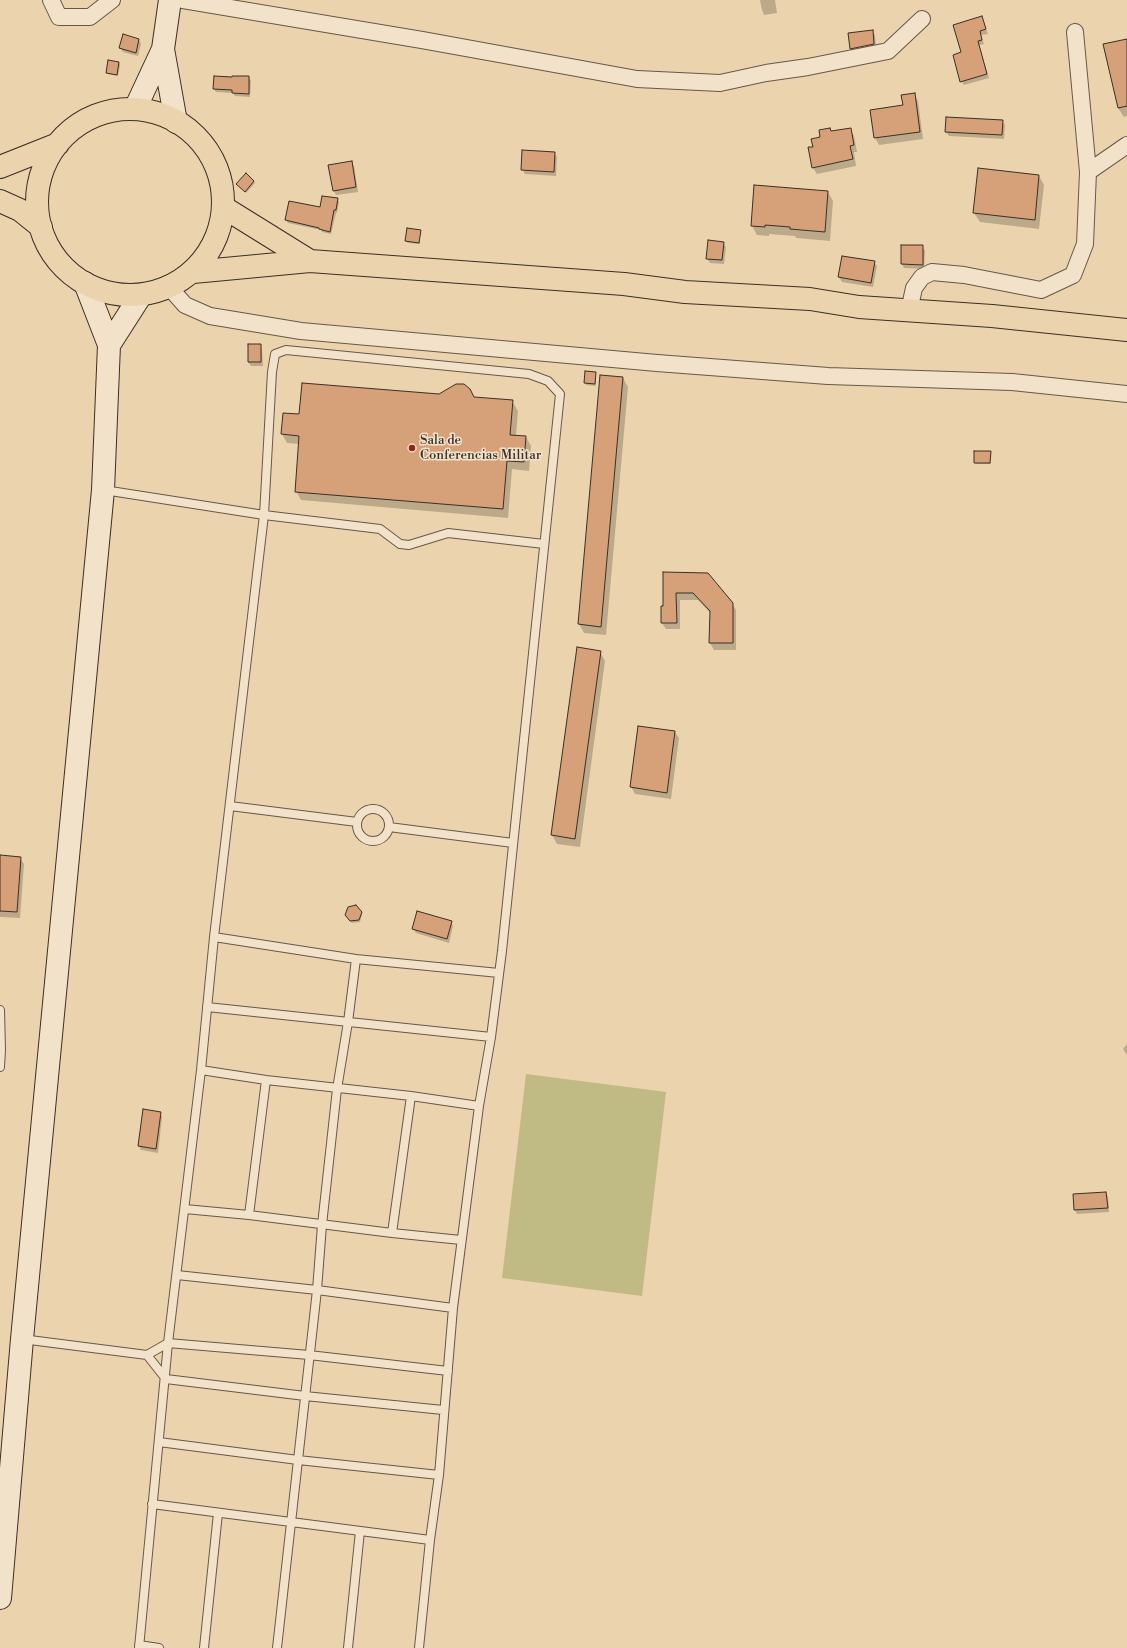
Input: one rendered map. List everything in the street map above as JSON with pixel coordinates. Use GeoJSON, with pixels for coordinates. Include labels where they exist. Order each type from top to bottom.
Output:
{"type":"FeatureCollection","features":[{"type":"Feature","properties":{"kind":"main road"},"geometry":{"type":"LineString","coordinates":[[135,109],[163,50],[170,0]]}},
{"type":"Feature","properties":{"kind":"main road"},"geometry":{"type":"LineString","coordinates":[[163,50],[176,122]]}},
{"type":"Feature","properties":{"kind":"main road"},"geometry":{"type":"LineString","coordinates":[[135,109],[163,115],[176,122],[199,140],[212,158],[220,178],[223,207],[217,236],[203,261],[193,272],[169,288],[141,295],[126,296],[112,294],[85,283],[67,270],[53,253],[41,226],[38,212],[40,183],[44,169],[58,144],[79,124],[92,117],[113,111],[135,109]]}},
{"type":"Feature","properties":{"kind":"main road"},"geometry":{"type":"LineString","coordinates":[[0,167],[58,144]]}},
{"type":"Feature","properties":{"kind":"main road"},"geometry":{"type":"LineString","coordinates":[[0,201],[20,210],[41,226]]}},
{"type":"Feature","properties":{"kind":"main road"},"geometry":{"type":"LineString","coordinates":[[223,207],[310,261]]}},
{"type":"Feature","properties":{"kind":"main road"},"geometry":{"type":"LineString","coordinates":[[193,272],[310,261],[624,284],[685,292],[810,299],[859,307],[992,316],[1127,330]]}},
{"type":"Feature","properties":{"kind":"main road"},"geometry":{"type":"LineString","coordinates":[[0,1598],[22,1339],[103,490],[109,345],[85,283]]}},
{"type":"Feature","properties":{"kind":"main road"},"geometry":{"type":"LineString","coordinates":[[109,345],[141,295]]}},
{"type":"Feature","properties":{"kind":"street"},"geometry":{"type":"LineString","coordinates":[[51,0],[59,17],[90,17],[112,0]]}},
{"type":"Feature","properties":{"kind":"street"},"geometry":{"type":"LineString","coordinates":[[183,0],[422,40],[637,79],[720,82],[766,73],[808,68],[888,51],[922,20]]}},
{"type":"Feature","properties":{"kind":"street"},"geometry":{"type":"LineString","coordinates":[[909,311],[914,288],[922,277],[932,272],[964,275],[1041,290],[1073,275],[1085,244],[1088,172],[1074,32]]}},
{"type":"Feature","properties":{"kind":"street"},"geometry":{"type":"LineString","coordinates":[[1088,172],[1127,145]]}},
{"type":"Feature","properties":{"kind":"street"},"geometry":{"type":"LineString","coordinates":[[169,288],[185,304],[210,316],[301,331],[828,376],[1012,382],[1127,394]]}},
{"type":"Feature","properties":{"kind":"lane"},"geometry":{"type":"LineString","coordinates":[[159,1648],[139,1647],[152,1504],[166,1379],[168,1343],[185,1209],[214,938],[264,515],[272,372],[275,354],[286,350],[529,374],[548,382],[560,394],[499,973],[491,1037],[479,1106],[453,1308],[438,1475],[419,1648]]}},
{"type":"Feature","properties":{"kind":"lane"},"geometry":{"type":"LineString","coordinates":[[103,490],[264,515],[380,529],[400,544],[409,545],[448,533],[544,544]]}},
{"type":"Feature","properties":{"kind":"lane"},"geometry":{"type":"LineString","coordinates":[[230,806],[357,822]]}},
{"type":"Feature","properties":{"kind":"lane"},"geometry":{"type":"LineString","coordinates":[[369,809],[378,809],[388,818],[388,832],[383,838],[371,841],[360,835],[357,822],[358,818],[364,811],[369,809]]}},
{"type":"Feature","properties":{"kind":"lane"},"geometry":{"type":"LineString","coordinates":[[389,828],[513,843]]}},
{"type":"Feature","properties":{"kind":"lane"},"geometry":{"type":"LineString","coordinates":[[214,938],[356,959],[499,973]]}},
{"type":"Feature","properties":{"kind":"lane"},"geometry":{"type":"LineString","coordinates":[[277,1648],[317,1290],[322,1225],[337,1089],[356,959]]}},
{"type":"Feature","properties":{"kind":"lane"},"geometry":{"type":"LineString","coordinates":[[207,1007],[491,1037]]}},
{"type":"Feature","properties":{"kind":"lane"},"geometry":{"type":"LineString","coordinates":[[0,1010],[0,1066]]}},
{"type":"Feature","properties":{"kind":"lane"},"geometry":{"type":"LineString","coordinates":[[201,1070],[266,1080],[411,1096],[479,1106]]}},
{"type":"Feature","properties":{"kind":"lane"},"geometry":{"type":"LineString","coordinates":[[249,1215],[266,1080]]}},
{"type":"Feature","properties":{"kind":"lane"},"geometry":{"type":"LineString","coordinates":[[392,1233],[411,1096]]}},
{"type":"Feature","properties":{"kind":"lane"},"geometry":{"type":"LineString","coordinates":[[185,1209],[461,1240]]}},
{"type":"Feature","properties":{"kind":"lane"},"geometry":{"type":"LineString","coordinates":[[177,1275],[317,1290],[453,1308]]}},
{"type":"Feature","properties":{"kind":"lane"},"geometry":{"type":"LineString","coordinates":[[22,1339],[147,1355],[168,1343],[309,1355],[448,1371]]}},
{"type":"Feature","properties":{"kind":"lane"},"geometry":{"type":"LineString","coordinates":[[147,1355],[166,1379],[304,1396],[443,1410]]}},
{"type":"Feature","properties":{"kind":"lane"},"geometry":{"type":"LineString","coordinates":[[159,1442],[298,1460],[438,1475]]}},
{"type":"Feature","properties":{"kind":"lane"},"geometry":{"type":"LineString","coordinates":[[152,1504],[430,1540]]}},
{"type":"Feature","properties":{"kind":"lane"},"geometry":{"type":"LineString","coordinates":[[204,1648],[218,1513]]}},
{"type":"Feature","properties":{"kind":"lane"},"geometry":{"type":"LineString","coordinates":[[348,1648],[360,1531]]}},
{"type":"Feature","properties":{"kind":"shaded area"},"geometry":{"type":"Polygon","coordinates":[[[526,1074],[666,1092],[642,1296],[502,1278],[526,1074]]]}},
{"type":"Feature","properties":{"kind":"building"},"geometry":{"type":"Polygon","coordinates":[[[982,16],[986,29],[980,31],[982,40],[978,41],[987,74],[960,82],[953,55],[961,52],[953,25],[982,16]]]}},
{"type":"Feature","properties":{"kind":"building"},"geometry":{"type":"Polygon","coordinates":[[[873,30],[874,44],[850,49],[848,33],[873,30]]]}},
{"type":"Feature","properties":{"kind":"building"},"geometry":{"type":"Polygon","coordinates":[[[123,34],[139,39],[136,53],[119,48],[123,34]]]}},
{"type":"Feature","properties":{"kind":"building"},"geometry":{"type":"Polygon","coordinates":[[[1127,39],[1127,106],[1118,108],[1103,44],[1127,39]]]}},
{"type":"Feature","properties":{"kind":"building"},"geometry":{"type":"Polygon","coordinates":[[[108,60],[119,62],[117,75],[106,73],[108,60]]]}},
{"type":"Feature","properties":{"kind":"building"},"geometry":{"type":"Polygon","coordinates":[[[214,76],[249,76],[249,94],[232,93],[232,90],[213,89],[214,76]]]}},
{"type":"Feature","properties":{"kind":"building"},"geometry":{"type":"Polygon","coordinates":[[[915,93],[920,132],[874,138],[870,110],[903,105],[901,95],[915,93]]]}},
{"type":"Feature","properties":{"kind":"building"},"geometry":{"type":"Polygon","coordinates":[[[946,117],[1003,120],[1002,135],[945,132],[946,117]]]}},
{"type":"Feature","properties":{"kind":"building"},"geometry":{"type":"Polygon","coordinates":[[[830,128],[831,131],[851,128],[854,145],[850,146],[853,159],[812,168],[808,147],[813,147],[811,139],[820,137],[819,130],[830,128]]]}},
{"type":"Feature","properties":{"kind":"building"},"geometry":{"type":"Polygon","coordinates":[[[522,150],[555,152],[554,172],[521,170],[522,150]]]}},
{"type":"Feature","properties":{"kind":"building"},"geometry":{"type":"Polygon","coordinates":[[[352,161],[356,187],[333,191],[328,165],[352,161]]]}},
{"type":"Feature","properties":{"kind":"building"},"geometry":{"type":"Polygon","coordinates":[[[978,168],[1039,175],[1035,220],[973,213],[978,168]]]}},
{"type":"Feature","properties":{"kind":"building"},"geometry":{"type":"Polygon","coordinates":[[[246,173],[254,181],[245,192],[236,184],[246,173]]]}},
{"type":"Feature","properties":{"kind":"building"},"geometry":{"type":"Polygon","coordinates":[[[754,185],[828,191],[825,232],[790,229],[790,227],[765,225],[765,227],[751,226],[754,185]]]}},
{"type":"Feature","properties":{"kind":"building"},"geometry":{"type":"Polygon","coordinates":[[[322,196],[338,198],[330,232],[285,220],[289,201],[320,207],[322,196]]]}},
{"type":"Feature","properties":{"kind":"building"},"geometry":{"type":"Polygon","coordinates":[[[407,228],[421,230],[419,243],[405,241],[407,228]]]}},
{"type":"Feature","properties":{"kind":"building"},"geometry":{"type":"Polygon","coordinates":[[[708,240],[724,242],[722,260],[706,259],[708,240]]]}},
{"type":"Feature","properties":{"kind":"building"},"geometry":{"type":"Polygon","coordinates":[[[901,245],[923,245],[923,265],[901,264],[901,245]]]}},
{"type":"Feature","properties":{"kind":"building"},"geometry":{"type":"Polygon","coordinates":[[[842,256],[875,261],[871,283],[838,277],[842,256]]]}},
{"type":"Feature","properties":{"kind":"building"},"geometry":{"type":"Polygon","coordinates":[[[248,344],[261,344],[261,362],[248,362],[248,344]]]}},
{"type":"Feature","properties":{"kind":"building"},"geometry":{"type":"Polygon","coordinates":[[[585,371],[596,372],[595,384],[584,383],[585,371]]]}},
{"type":"Feature","properties":{"kind":"building"},"geometry":{"type":"Polygon","coordinates":[[[600,375],[623,377],[601,627],[578,624],[600,375]]]}},
{"type":"Feature","properties":{"kind":"building","name":"Sala de Conferencias Militar"},"geometry":{"type":"Polygon","coordinates":[[[302,383],[439,394],[456,384],[464,384],[470,389],[474,397],[513,400],[510,435],[526,436],[524,462],[507,461],[503,509],[295,492],[299,436],[281,434],[283,413],[299,414],[302,383]]]}},
{"type":"Feature","properties":{"kind":"building"},"geometry":{"type":"Polygon","coordinates":[[[974,451],[991,451],[990,463],[974,463],[974,451]]]}},
{"type":"Feature","properties":{"kind":"building"},"geometry":{"type":"Polygon","coordinates":[[[663,572],[708,573],[733,603],[733,643],[709,643],[710,611],[693,593],[676,593],[677,623],[661,623],[661,606],[663,606],[663,572]]]}},
{"type":"Feature","properties":{"kind":"building"},"geometry":{"type":"Polygon","coordinates":[[[577,647],[601,651],[575,839],[551,835],[577,647]]]}},
{"type":"Feature","properties":{"kind":"building"},"geometry":{"type":"Polygon","coordinates":[[[638,726],[675,731],[667,793],[630,787],[638,726]]]}},
{"type":"Feature","properties":{"kind":"building"},"geometry":{"type":"Polygon","coordinates":[[[0,855],[21,857],[17,912],[0,911],[0,855]]]}},
{"type":"Feature","properties":{"kind":"building"},"geometry":{"type":"Polygon","coordinates":[[[356,905],[362,912],[359,920],[350,921],[345,915],[348,907],[356,905]]]}},
{"type":"Feature","properties":{"kind":"building"},"geometry":{"type":"Polygon","coordinates":[[[417,911],[452,921],[447,939],[412,929],[417,911]]]}},
{"type":"Feature","properties":{"kind":"building"},"geometry":{"type":"Polygon","coordinates":[[[143,1109],[161,1112],[156,1149],[138,1146],[143,1109]]]}},
{"type":"Feature","properties":{"kind":"building"},"geometry":{"type":"Polygon","coordinates":[[[1106,1192],[1108,1208],[1074,1210],[1073,1194],[1106,1192]]]}},
{"type":"Feature","properties":{"kind":"place","name":"Sala de Conferencias Militar"},"geometry":{"type":"Point","coordinates":[412,448]}}]}
